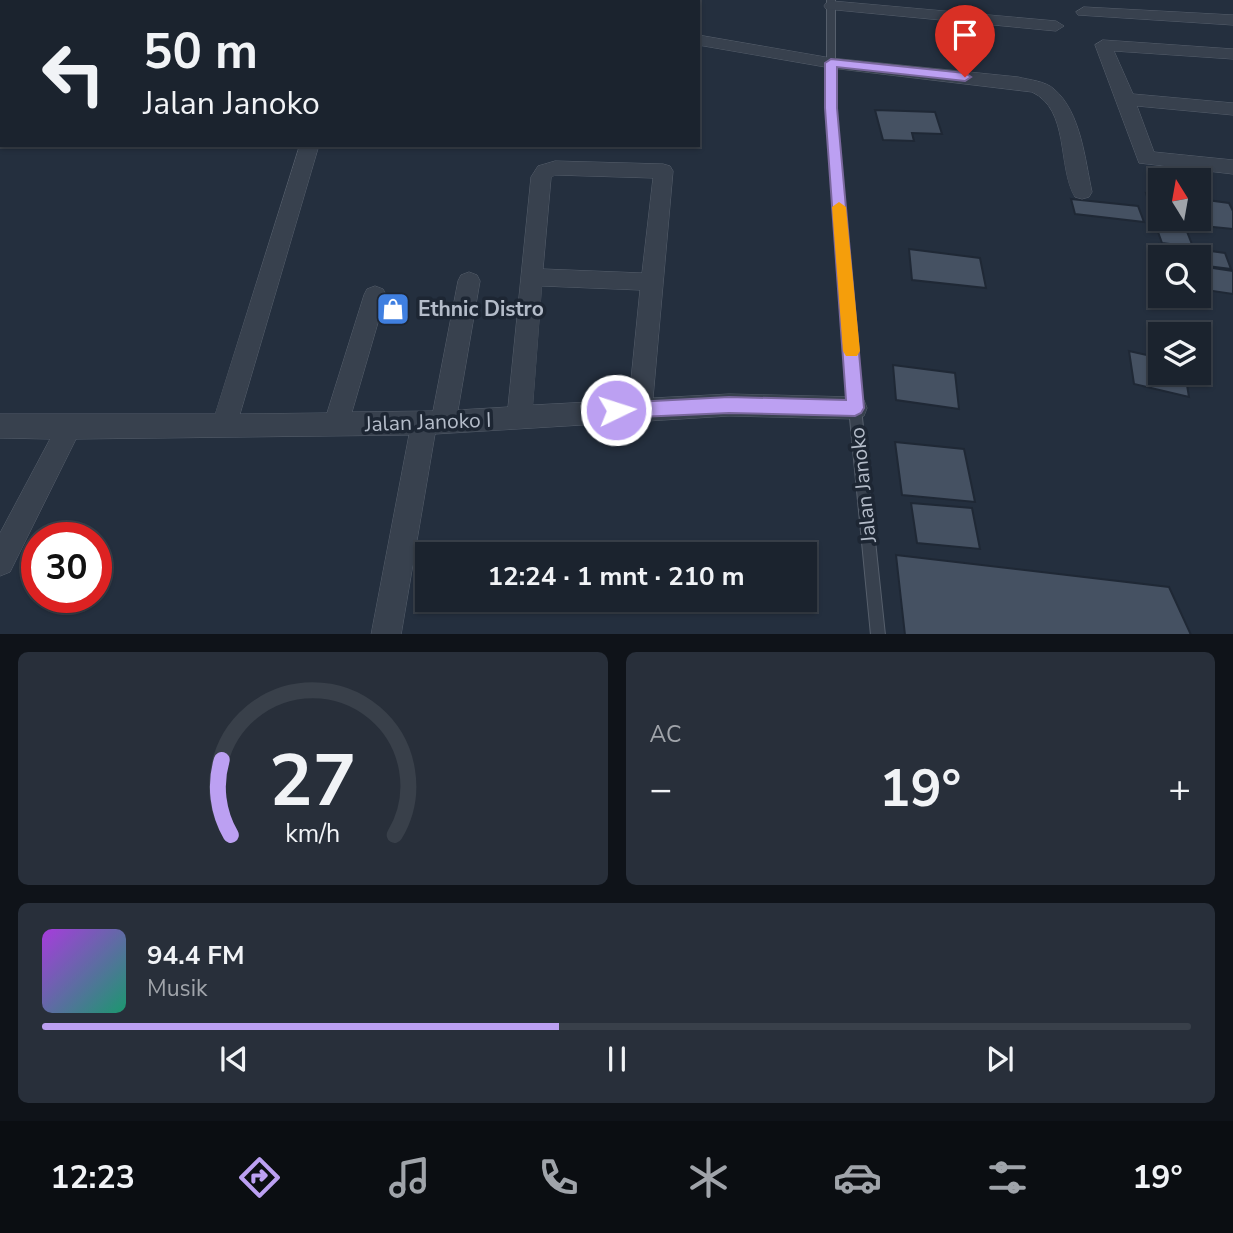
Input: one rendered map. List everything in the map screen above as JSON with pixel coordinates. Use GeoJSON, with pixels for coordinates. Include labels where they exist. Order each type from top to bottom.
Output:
{"type":"FeatureCollection","features":[{"type":"Feature","properties":{"kind":"street"},"geometry":{"type":"LineString","coordinates":[[831,3],[1056,26]]}},
{"type":"Feature","properties":{"kind":"street"},"geometry":{"type":"LineString","coordinates":[[1084,12],[1228,20],[1233,37]]}},
{"type":"Feature","properties":{"kind":"street"},"geometry":{"type":"LineString","coordinates":[[700,40],[831,63],[1018,83],[1041,89],[1049,94],[1062,114],[1083,192]]}},
{"type":"Feature","properties":{"kind":"street"},"geometry":{"type":"LineString","coordinates":[[1233,54],[1103,45],[1126,99],[1146,159],[1233,167]]}},
{"type":"Feature","properties":{"kind":"street"},"geometry":{"type":"LineString","coordinates":[[1126,99],[1233,109]]}},
{"type":"Feature","properties":{"kind":"street"},"geometry":{"type":"LineString","coordinates":[[224,426],[309,147]]}},
{"type":"Feature","properties":{"kind":"street"},"geometry":{"type":"LineString","coordinates":[[519,418],[541,177],[545,171],[555,168],[663,171],[640,408]]}},
{"type":"Feature","properties":{"kind":"street"},"geometry":{"type":"LineString","coordinates":[[532,277],[653,282]]}},
{"type":"Feature","properties":{"kind":"street"},"geometry":{"type":"LineString","coordinates":[[386,634],[433,423],[469,281]]}},
{"type":"Feature","properties":{"kind":"street"},"geometry":{"type":"LineString","coordinates":[[337,425],[375,295]]}},
{"type":"Feature","properties":{"kind":"street","name":"Jalan Janoko I"},"geometry":{"type":"LineString","coordinates":[[0,426],[69,428],[433,423],[640,408],[774,405],[855,408]]}},
{"type":"Feature","properties":{"kind":"street"},"geometry":{"type":"LineString","coordinates":[[0,562],[69,428]]}},
{"type":"Feature","properties":{"kind":"lane","name":"Jalan Janoko"},"geometry":{"type":"LineString","coordinates":[[831,3],[831,108],[855,408],[877,634]]}},
{"type":"Feature","properties":{"kind":"building"},"geometry":{"type":"Polygon","coordinates":[[[875,110],[935,112],[942,134],[912,133],[914,141],[883,140],[875,110]]]}},
{"type":"Feature","properties":{"kind":"building"},"geometry":{"type":"Polygon","coordinates":[[[1071,199],[1138,206],[1144,222],[1075,214],[1071,199]]]}},
{"type":"Feature","properties":{"kind":"building"},"geometry":{"type":"Polygon","coordinates":[[[1211,201],[1229,203],[1233,211],[1233,229],[1211,227],[1211,201]]]}},
{"type":"Feature","properties":{"kind":"building"},"geometry":{"type":"Polygon","coordinates":[[[1158,231],[1187,231],[1192,245],[1178,245],[1162,243],[1158,231]]]}},
{"type":"Feature","properties":{"kind":"building"},"geometry":{"type":"Polygon","coordinates":[[[909,249],[980,258],[986,288],[912,280],[909,249]]]}},
{"type":"Feature","properties":{"kind":"building"},"geometry":{"type":"Polygon","coordinates":[[[1211,251],[1225,253],[1231,269],[1211,266],[1211,251]]]}},
{"type":"Feature","properties":{"kind":"building"},"geometry":{"type":"Polygon","coordinates":[[[1211,268],[1233,271],[1233,294],[1211,291],[1211,268]]]}},
{"type":"Feature","properties":{"kind":"building"},"geometry":{"type":"Polygon","coordinates":[[[1129,351],[1148,355],[1148,385],[1187,385],[1189,397],[1134,384],[1129,351]]]}},
{"type":"Feature","properties":{"kind":"building"},"geometry":{"type":"Polygon","coordinates":[[[893,365],[955,373],[959,409],[896,400],[893,365]]]}},
{"type":"Feature","properties":{"kind":"building"},"geometry":{"type":"Polygon","coordinates":[[[895,442],[964,449],[975,502],[902,495],[895,442]]]}},
{"type":"Feature","properties":{"kind":"building"},"geometry":{"type":"Polygon","coordinates":[[[911,503],[972,508],[980,549],[917,543],[911,503]]]}},
{"type":"Feature","properties":{"kind":"building"},"geometry":{"type":"Polygon","coordinates":[[[896,555],[1169,587],[1191,634],[905,634],[896,555]]]}},
{"type":"Feature","properties":{"kind":"slow traffic"},"geometry":{"type":"LineString","coordinates":[[839,207],[852,351]]}},
{"type":"Feature","properties":{"kind":"place","name":"Ethnic Distro"},"geometry":{"type":"Point","coordinates":[393,309]}},
{"type":"Feature","properties":{"kind":"route"},"geometry":{"type":"LineString","coordinates":[[616,410],[729,405],[855,408],[849,307],[836,183],[831,63],[965,77]]}}]}
